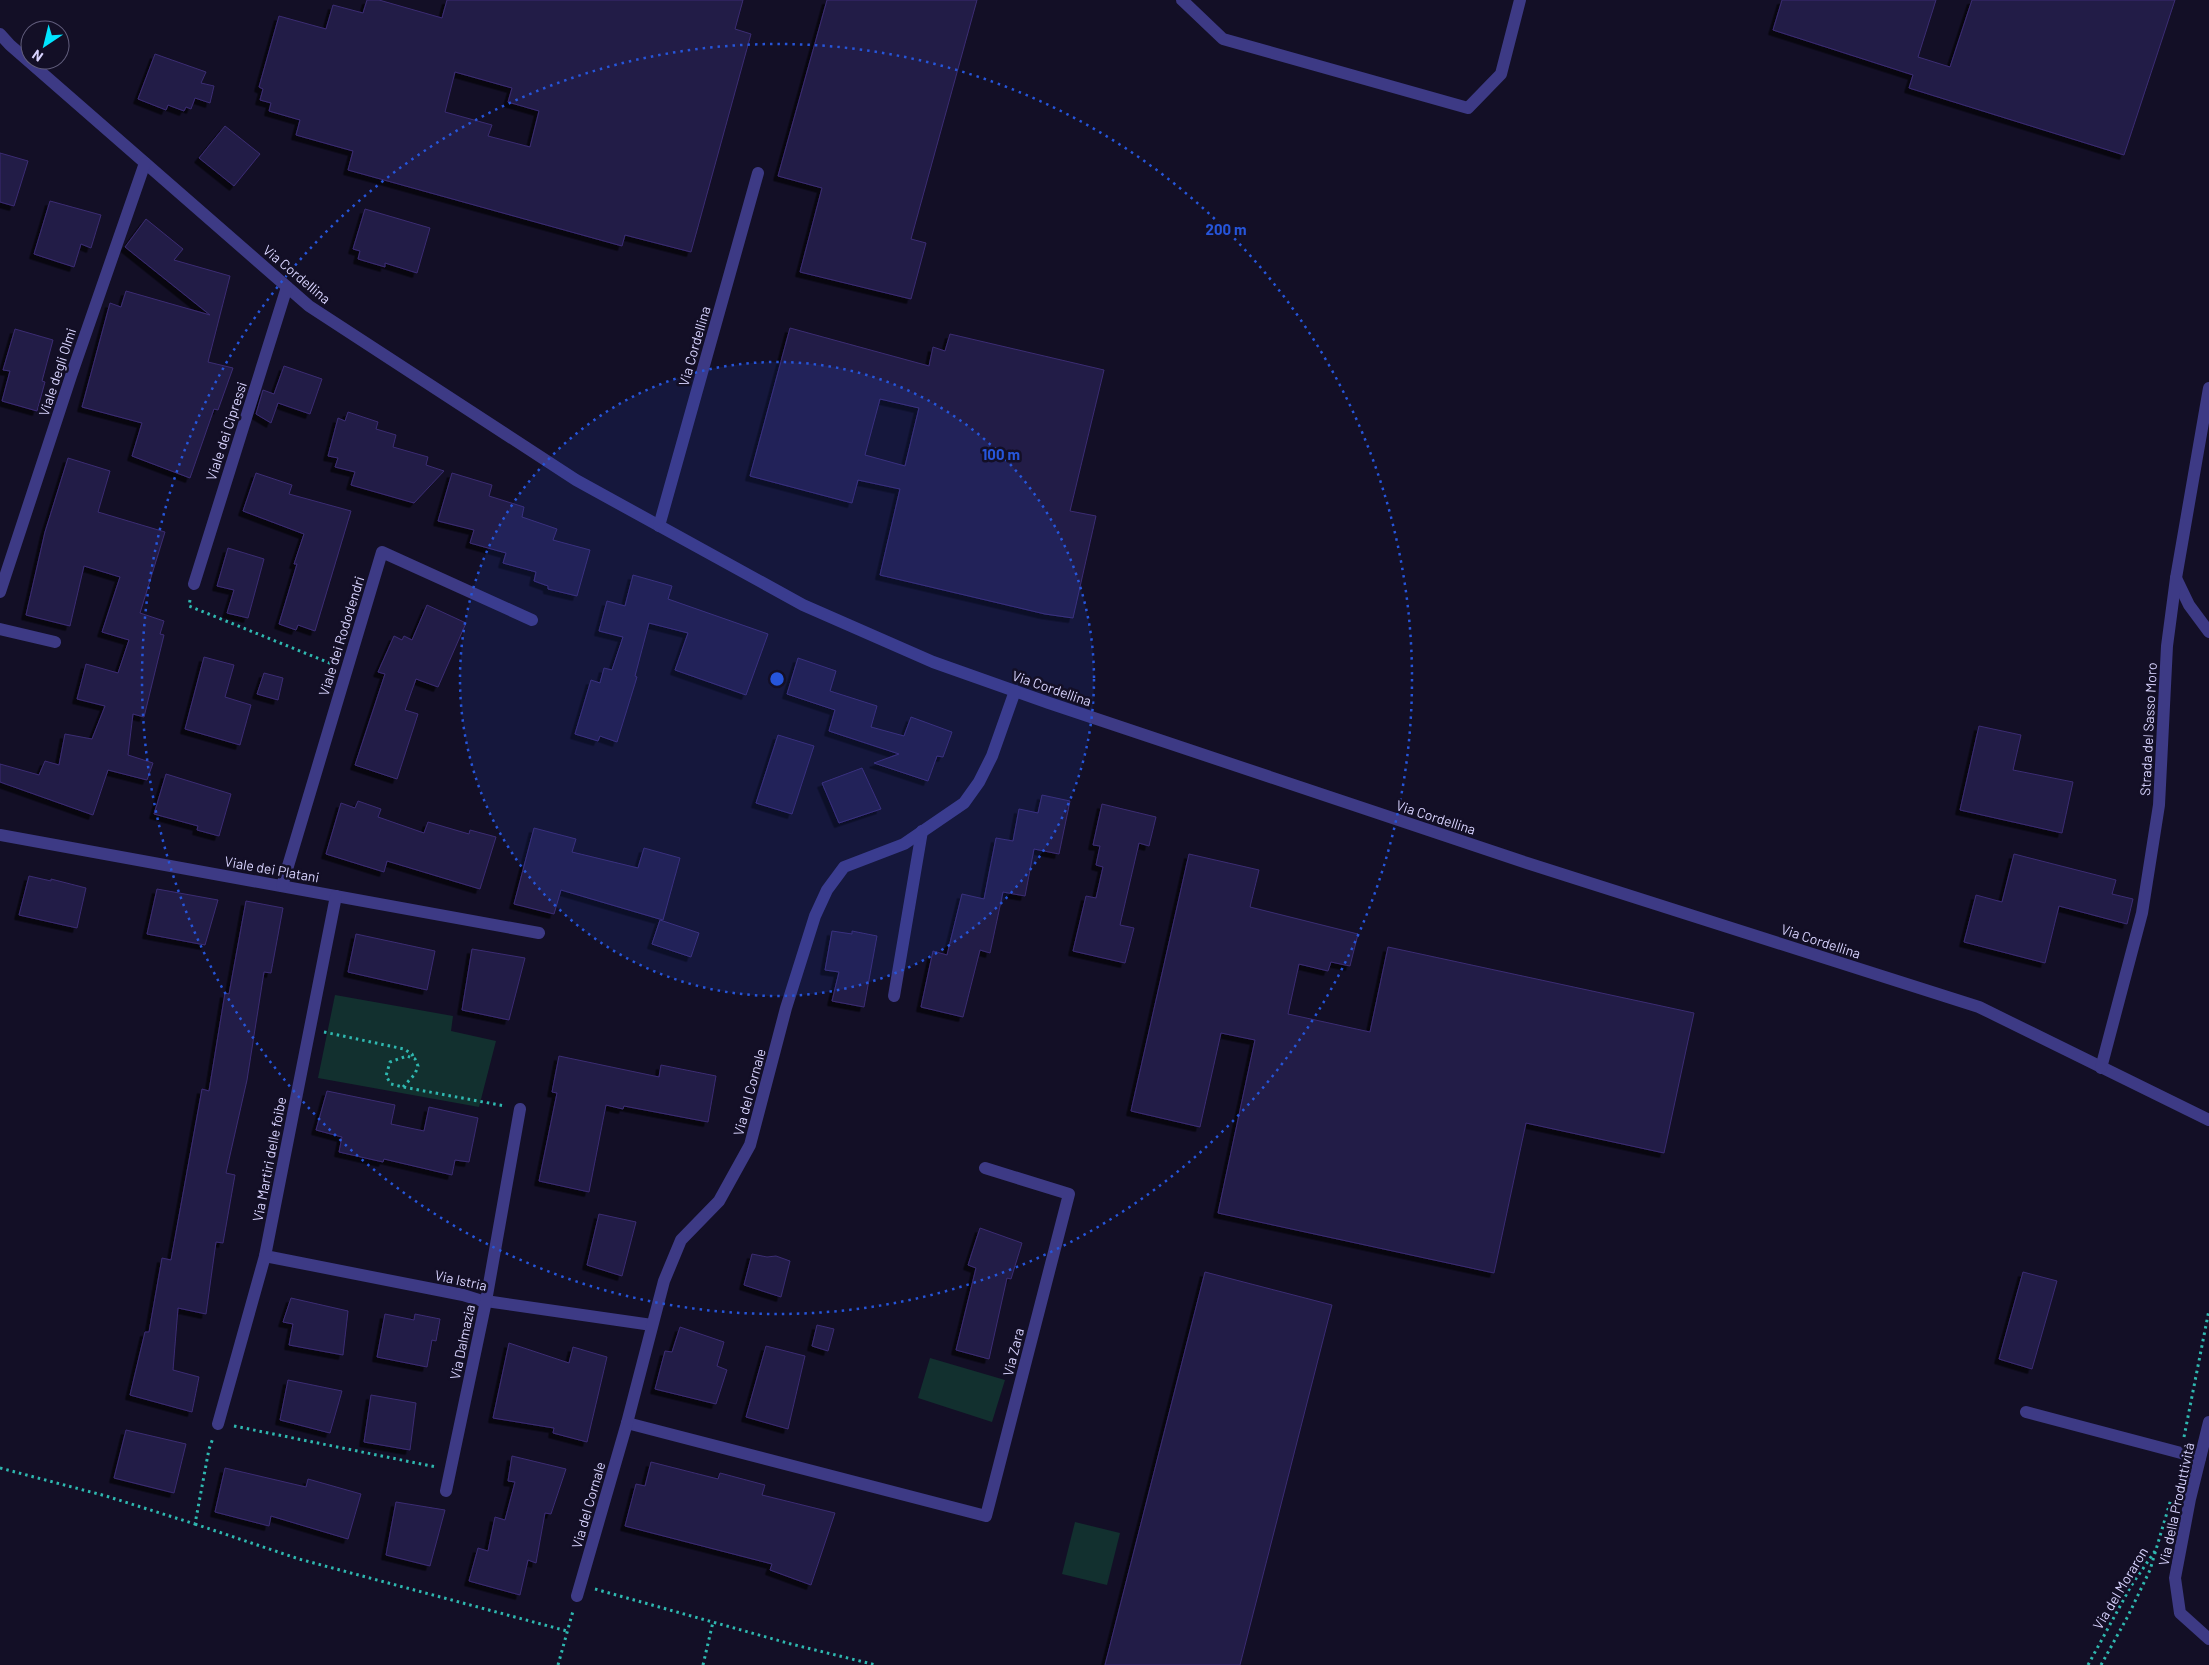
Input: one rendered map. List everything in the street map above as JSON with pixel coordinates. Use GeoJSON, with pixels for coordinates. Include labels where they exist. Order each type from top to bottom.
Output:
{"type":"FeatureCollection","features":[{"type":"Feature","properties":{"kind":"street"},"geometry":{"type":"LineString","coordinates":[[1182,0],[1223,39],[1468,108],[1500,74],[1520,0]]}},
{"type":"Feature","properties":{"kind":"street","name":"Via Cordellina"},"geometry":{"type":"LineString","coordinates":[[0,34],[10,45],[309,306],[576,480],[803,605],[934,662],[1015,691],[1527,863],[1979,1007],[2209,1120]]}},
{"type":"Feature","properties":{"kind":"street","name":"Viale degli Olmi"},"geometry":{"type":"LineString","coordinates":[[0,592],[71,376],[145,163]]}},
{"type":"Feature","properties":{"kind":"street","name":"Via Cordellina"},"geometry":{"type":"LineString","coordinates":[[659,526],[758,174]]}},
{"type":"Feature","properties":{"kind":"street","name":"Viale dei Cipressi"},"geometry":{"type":"LineString","coordinates":[[194,584],[287,287]]}},
{"type":"Feature","properties":{"kind":"street","name":"Strada del Sasso Moro"},"geometry":{"type":"LineString","coordinates":[[2101,1068],[2142,913],[2159,805],[2167,646],[2176,578],[2209,388]]}},
{"type":"Feature","properties":{"kind":"street","name":"Viale dei Rododendri"},"geometry":{"type":"LineString","coordinates":[[282,886],[382,552],[532,620]]}},
{"type":"Feature","properties":{"kind":"street"},"geometry":{"type":"LineString","coordinates":[[2176,578],[2189,605],[2209,632]]}},
{"type":"Feature","properties":{"kind":"street"},"geometry":{"type":"LineString","coordinates":[[0,629],[55,642]]}},
{"type":"Feature","properties":{"kind":"street","name":"Via del Cornale"},"geometry":{"type":"LineString","coordinates":[[579,1591],[627,1423],[664,1281],[681,1240],[719,1201],[750,1145],[786,1008],[815,916],[827,890],[844,867],[904,844],[964,803],[979,782],[992,756],[1015,691]]}},
{"type":"Feature","properties":{"kind":"street"},"geometry":{"type":"LineString","coordinates":[[894,996],[922,831]]}},
{"type":"Feature","properties":{"kind":"street","name":"Viale dei Platani"},"geometry":{"type":"LineString","coordinates":[[0,835],[539,933]]}},
{"type":"Feature","properties":{"kind":"street","name":"Via Martiri delle foibe"},"geometry":{"type":"LineString","coordinates":[[218,1424],[265,1256],[336,896]]}},
{"type":"Feature","properties":{"kind":"street","name":"Via Dalmazia"},"geometry":{"type":"LineString","coordinates":[[446,1491],[486,1301],[520,1109]]}},
{"type":"Feature","properties":{"kind":"street","name":"Via Zara"},"geometry":{"type":"LineString","coordinates":[[627,1423],[986,1516],[1069,1194],[985,1168]]}},
{"type":"Feature","properties":{"kind":"street","name":"Via Istria"},"geometry":{"type":"LineString","coordinates":[[265,1256],[486,1301],[652,1325]]}},
{"type":"Feature","properties":{"kind":"street"},"geometry":{"type":"LineString","coordinates":[[2026,1412],[2200,1458]]}},
{"type":"Feature","properties":{"kind":"street","name":"Via della Produttività"},"geometry":{"type":"LineString","coordinates":[[2209,1422],[2175,1578],[2180,1614],[2209,1639]]}},
{"type":"Feature","properties":{"kind":"path"},"geometry":{"type":"LineString","coordinates":[[194,584],[189,606],[347,670]]}},
{"type":"Feature","properties":{"kind":"path"},"geometry":{"type":"LineString","coordinates":[[310,1030],[404,1049],[412,1054],[418,1066],[415,1074],[403,1087]]}},
{"type":"Feature","properties":{"kind":"path"},"geometry":{"type":"LineString","coordinates":[[415,1059],[407,1056],[390,1062],[386,1076],[391,1084],[520,1109]]}},
{"type":"Feature","properties":{"kind":"path"},"geometry":{"type":"LineString","coordinates":[[2181,1453],[2209,1310]]}},
{"type":"Feature","properties":{"kind":"path"},"geometry":{"type":"LineString","coordinates":[[194,1524],[209,1450],[218,1424],[451,1470]]}},
{"type":"Feature","properties":{"kind":"path"},"geometry":{"type":"LineString","coordinates":[[0,1468],[106,1496],[300,1559],[567,1631]]}},
{"type":"Feature","properties":{"kind":"path"},"geometry":{"type":"LineString","coordinates":[[2101,1665],[2128,1616],[2150,1570],[2173,1492]]}},
{"type":"Feature","properties":{"kind":"path","name":"Via del Moraron"},"geometry":{"type":"LineString","coordinates":[[2088,1665],[2131,1586],[2168,1532]]}},
{"type":"Feature","properties":{"kind":"path"},"geometry":{"type":"LineString","coordinates":[[558,1665],[579,1591],[713,1622],[876,1665]]}},
{"type":"Feature","properties":{"kind":"path"},"geometry":{"type":"LineString","coordinates":[[704,1665],[713,1622]]}},
{"type":"Feature","properties":{"kind":"green space"},"geometry":{"type":"Polygon","coordinates":[[[335,995],[453,1016],[451,1031],[496,1041],[479,1107],[318,1078],[335,995]]]}},
{"type":"Feature","properties":{"kind":"green space"},"geometry":{"type":"Polygon","coordinates":[[[930,1358],[1005,1380],[992,1422],[918,1398],[930,1358]]]}},
{"type":"Feature","properties":{"kind":"green space"},"geometry":{"type":"Polygon","coordinates":[[[1075,1522],[1120,1533],[1107,1585],[1062,1574],[1075,1522]]]}},
{"type":"Feature","properties":{"kind":"building"},"geometry":{"type":"Polygon","coordinates":[[[367,0],[379,0],[442,18],[447,0],[743,0],[735,29],[751,34],[691,252],[625,235],[622,246],[348,170],[353,151],[296,135],[300,120],[269,111],[271,103],[260,100],[263,89],[259,87],[279,16],[326,29],[333,5],[363,13],[367,0]],[[455,72],[445,112],[492,125],[488,136],[530,147],[539,111],[508,102],[512,88],[455,72]]]}},
{"type":"Feature","properties":{"kind":"building"},"geometry":{"type":"Polygon","coordinates":[[[827,0],[977,0],[911,239],[926,243],[911,299],[800,272],[822,188],[778,176],[827,0]]]}},
{"type":"Feature","properties":{"kind":"building"},"geometry":{"type":"Polygon","coordinates":[[[1782,0],[1936,0],[1918,57],[1950,67],[1972,0],[2175,0],[2124,155],[1909,88],[1913,75],[1773,30],[1782,0]]]}},
{"type":"Feature","properties":{"kind":"building"},"geometry":{"type":"Polygon","coordinates":[[[155,54],[206,72],[201,83],[214,86],[210,103],[195,98],[191,109],[186,107],[184,111],[168,105],[166,110],[138,99],[155,54]]]}},
{"type":"Feature","properties":{"kind":"building"},"geometry":{"type":"Polygon","coordinates":[[[225,126],[260,154],[234,186],[199,158],[225,126]]]}},
{"type":"Feature","properties":{"kind":"building"},"geometry":{"type":"Polygon","coordinates":[[[0,153],[28,161],[14,206],[0,202],[0,153]]]}},
{"type":"Feature","properties":{"kind":"building"},"geometry":{"type":"Polygon","coordinates":[[[50,201],[101,215],[91,248],[81,244],[74,267],[34,254],[50,201]]]}},
{"type":"Feature","properties":{"kind":"building"},"geometry":{"type":"Polygon","coordinates":[[[365,209],[430,228],[417,273],[385,263],[385,267],[358,259],[360,251],[353,249],[365,209]]]}},
{"type":"Feature","properties":{"kind":"building"},"geometry":{"type":"Polygon","coordinates":[[[146,219],[183,249],[174,260],[230,276],[208,362],[233,368],[218,410],[214,409],[190,478],[132,456],[142,423],[82,407],[110,303],[121,307],[126,291],[210,315],[125,247],[146,219]]]}},
{"type":"Feature","properties":{"kind":"building"},"geometry":{"type":"Polygon","coordinates":[[[790,328],[929,366],[933,347],[945,351],[950,334],[1104,370],[1070,511],[1096,516],[1073,618],[1045,614],[880,575],[900,489],[858,480],[852,503],[750,476],[790,328]],[[880,399],[865,455],[905,466],[919,408],[880,399]]]}},
{"type":"Feature","properties":{"kind":"building"},"geometry":{"type":"Polygon","coordinates":[[[15,329],[53,340],[42,381],[45,382],[37,411],[2,401],[10,371],[3,370],[15,329]]]}},
{"type":"Feature","properties":{"kind":"building"},"geometry":{"type":"Polygon","coordinates":[[[284,366],[322,379],[310,414],[278,403],[271,423],[256,414],[263,390],[274,394],[284,366]]]}},
{"type":"Feature","properties":{"kind":"building"},"geometry":{"type":"Polygon","coordinates":[[[348,412],[378,422],[376,429],[396,435],[393,447],[428,457],[426,465],[444,471],[414,503],[351,485],[355,472],[335,467],[338,458],[328,456],[338,418],[345,421],[348,412]]]}},
{"type":"Feature","properties":{"kind":"building"},"geometry":{"type":"Polygon","coordinates":[[[68,458],[110,471],[98,512],[165,532],[140,613],[164,621],[160,634],[164,635],[144,717],[133,714],[128,755],[153,763],[147,780],[108,770],[93,815],[0,782],[0,764],[39,775],[45,761],[59,765],[65,734],[92,739],[105,706],[77,699],[86,664],[118,673],[129,640],[102,632],[120,577],[84,566],[70,626],[26,615],[45,532],[68,458]]]}},
{"type":"Feature","properties":{"kind":"building"},"geometry":{"type":"Polygon","coordinates":[[[256,473],[292,485],[289,494],[351,511],[315,631],[298,625],[296,630],[279,624],[297,564],[294,564],[304,534],[243,511],[256,473]]]}},
{"type":"Feature","properties":{"kind":"building"},"geometry":{"type":"Polygon","coordinates":[[[452,473],[492,485],[489,496],[524,507],[522,517],[557,529],[553,540],[590,550],[577,596],[548,589],[548,586],[534,581],[536,572],[503,563],[506,553],[470,543],[474,530],[438,521],[452,473]]]}},
{"type":"Feature","properties":{"kind":"building"},"geometry":{"type":"Polygon","coordinates":[[[228,548],[264,559],[248,618],[227,613],[234,590],[217,586],[228,548]]]}},
{"type":"Feature","properties":{"kind":"building"},"geometry":{"type":"Polygon","coordinates":[[[633,575],[672,586],[668,599],[768,634],[746,695],[675,670],[688,633],[649,623],[635,676],[637,677],[617,742],[600,736],[598,741],[575,734],[591,680],[600,683],[604,668],[612,670],[623,637],[599,631],[607,601],[625,606],[633,575]]]}},
{"type":"Feature","properties":{"kind":"building"},"geometry":{"type":"Polygon","coordinates":[[[427,605],[466,623],[438,687],[416,679],[405,710],[418,714],[397,779],[355,765],[385,674],[378,672],[394,636],[402,640],[404,636],[412,640],[427,605]]]}},
{"type":"Feature","properties":{"kind":"building"},"geometry":{"type":"Polygon","coordinates":[[[204,657],[234,665],[225,697],[251,705],[240,745],[185,729],[204,657]]]}},
{"type":"Feature","properties":{"kind":"building"},"geometry":{"type":"Polygon","coordinates":[[[798,658],[836,671],[830,691],[877,706],[871,727],[904,736],[911,717],[952,732],[943,757],[937,756],[928,781],[874,763],[899,754],[829,731],[835,710],[787,694],[798,658]]]}},
{"type":"Feature","properties":{"kind":"building"},"geometry":{"type":"Polygon","coordinates":[[[264,673],[283,678],[278,700],[257,694],[264,673]]]}},
{"type":"Feature","properties":{"kind":"building"},"geometry":{"type":"Polygon","coordinates":[[[1979,726],[2021,735],[2013,770],[2073,782],[2062,833],[1960,810],[1979,726]]]}},
{"type":"Feature","properties":{"kind":"building"},"geometry":{"type":"Polygon","coordinates":[[[778,735],[814,746],[792,814],[756,803],[778,735]]]}},
{"type":"Feature","properties":{"kind":"building"},"geometry":{"type":"Polygon","coordinates":[[[862,768],[881,809],[839,823],[822,783],[862,768]]]}},
{"type":"Feature","properties":{"kind":"building"},"geometry":{"type":"Polygon","coordinates":[[[166,774],[231,794],[219,836],[197,830],[198,826],[154,814],[166,774]]]}},
{"type":"Feature","properties":{"kind":"building"},"geometry":{"type":"Polygon","coordinates":[[[1042,795],[1070,801],[1059,854],[1034,849],[1025,896],[1003,892],[990,953],[980,950],[963,1017],[921,1007],[933,951],[947,955],[962,894],[984,899],[996,838],[1013,841],[1019,809],[1038,813],[1042,795]]]}},
{"type":"Feature","properties":{"kind":"building"},"geometry":{"type":"Polygon","coordinates":[[[358,801],[381,809],[378,817],[424,833],[428,822],[469,834],[470,830],[496,837],[480,889],[387,861],[384,872],[326,854],[341,803],[355,808],[358,801]]]}},
{"type":"Feature","properties":{"kind":"building"},"geometry":{"type":"Polygon","coordinates":[[[1102,804],[1156,817],[1149,846],[1139,843],[1120,925],[1134,928],[1125,963],[1073,951],[1086,896],[1096,898],[1103,867],[1096,865],[1100,846],[1093,845],[1102,804]]]}},
{"type":"Feature","properties":{"kind":"building"},"geometry":{"type":"Polygon","coordinates":[[[534,828],[576,839],[572,852],[638,868],[644,848],[680,858],[663,920],[561,890],[554,914],[514,904],[534,828]]]}},
{"type":"Feature","properties":{"kind":"building"},"geometry":{"type":"Polygon","coordinates":[[[1189,854],[1259,870],[1250,907],[1358,934],[1350,966],[1331,962],[1328,971],[1299,964],[1288,1014],[1370,1032],[1388,947],[1694,1013],[1664,1153],[1526,1123],[1494,1273],[1218,1213],[1255,1040],[1221,1033],[1200,1127],[1131,1111],[1189,854]]]}},
{"type":"Feature","properties":{"kind":"building"},"geometry":{"type":"Polygon","coordinates":[[[2014,854],[2116,880],[2112,894],[2133,899],[2127,924],[2059,906],[2045,963],[1964,942],[1976,895],[2002,902],[2014,854]]]}},
{"type":"Feature","properties":{"kind":"building"},"geometry":{"type":"Polygon","coordinates":[[[29,876],[51,881],[51,879],[86,888],[77,928],[19,915],[29,876]]]}},
{"type":"Feature","properties":{"kind":"building"},"geometry":{"type":"Polygon","coordinates":[[[157,889],[218,900],[205,945],[147,934],[157,889]]]}},
{"type":"Feature","properties":{"kind":"building"},"geometry":{"type":"Polygon","coordinates":[[[246,901],[283,908],[271,973],[264,972],[247,1080],[226,1173],[235,1175],[223,1243],[216,1242],[206,1314],[178,1308],[173,1370],[199,1377],[192,1412],[130,1395],[145,1332],[149,1332],[162,1258],[171,1260],[202,1089],[209,1091],[225,993],[229,994],[246,901]]]}},
{"type":"Feature","properties":{"kind":"building"},"geometry":{"type":"Polygon","coordinates":[[[660,920],[699,933],[691,957],[652,944],[660,920]]]}},
{"type":"Feature","properties":{"kind":"building"},"geometry":{"type":"Polygon","coordinates":[[[832,931],[852,934],[852,931],[877,936],[864,1007],[832,1001],[839,972],[825,970],[832,931]]]}},
{"type":"Feature","properties":{"kind":"building"},"geometry":{"type":"Polygon","coordinates":[[[356,934],[435,951],[427,990],[348,972],[356,934]]]}},
{"type":"Feature","properties":{"kind":"building"},"geometry":{"type":"Polygon","coordinates":[[[472,949],[525,958],[509,1020],[462,1010],[472,949]]]}},
{"type":"Feature","properties":{"kind":"building"},"geometry":{"type":"Polygon","coordinates":[[[559,1056],[659,1077],[661,1065],[716,1076],[708,1122],[624,1106],[623,1109],[606,1105],[589,1192],[539,1181],[557,1093],[552,1092],[559,1056]]]}},
{"type":"Feature","properties":{"kind":"building"},"geometry":{"type":"Polygon","coordinates":[[[327,1091],[395,1105],[391,1124],[424,1131],[429,1107],[478,1118],[469,1162],[455,1160],[452,1175],[384,1159],[383,1162],[339,1152],[342,1137],[316,1130],[327,1091]]]}},
{"type":"Feature","properties":{"kind":"building"},"geometry":{"type":"Polygon","coordinates":[[[599,1214],[636,1222],[622,1276],[587,1265],[599,1214]]]}},
{"type":"Feature","properties":{"kind":"building"},"geometry":{"type":"Polygon","coordinates":[[[980,1228],[1022,1243],[1011,1279],[1007,1278],[989,1359],[956,1350],[976,1268],[968,1265],[980,1228]]]}},
{"type":"Feature","properties":{"kind":"building"},"geometry":{"type":"Polygon","coordinates":[[[752,1254],[767,1257],[776,1256],[790,1261],[781,1297],[744,1285],[752,1254]]]}},
{"type":"Feature","properties":{"kind":"building"},"geometry":{"type":"Polygon","coordinates":[[[1205,1272],[1332,1305],[1240,1665],[1105,1665],[1205,1272]]]}},
{"type":"Feature","properties":{"kind":"building"},"geometry":{"type":"Polygon","coordinates":[[[2023,1272],[2057,1281],[2032,1369],[1999,1359],[2023,1272]]]}},
{"type":"Feature","properties":{"kind":"building"},"geometry":{"type":"Polygon","coordinates":[[[291,1298],[348,1311],[343,1355],[289,1345],[293,1324],[283,1322],[291,1298]]]}},
{"type":"Feature","properties":{"kind":"building"},"geometry":{"type":"Polygon","coordinates":[[[385,1314],[414,1320],[415,1314],[440,1319],[436,1341],[432,1340],[427,1367],[377,1357],[385,1314]]]}},
{"type":"Feature","properties":{"kind":"building"},"geometry":{"type":"Polygon","coordinates":[[[817,1325],[834,1329],[828,1351],[812,1346],[817,1325]]]}},
{"type":"Feature","properties":{"kind":"building"},"geometry":{"type":"Polygon","coordinates":[[[680,1327],[724,1342],[717,1366],[727,1370],[716,1404],[655,1389],[665,1351],[672,1352],[680,1327]]]}},
{"type":"Feature","properties":{"kind":"building"},"geometry":{"type":"Polygon","coordinates":[[[509,1343],[569,1363],[573,1347],[607,1357],[587,1442],[553,1433],[554,1428],[493,1418],[509,1343]]]}},
{"type":"Feature","properties":{"kind":"building"},"geometry":{"type":"Polygon","coordinates":[[[766,1346],[805,1356],[788,1429],[746,1417],[766,1346]]]}},
{"type":"Feature","properties":{"kind":"building"},"geometry":{"type":"Polygon","coordinates":[[[288,1380],[342,1391],[330,1433],[280,1420],[288,1380]]]}},
{"type":"Feature","properties":{"kind":"building"},"geometry":{"type":"Polygon","coordinates":[[[371,1395],[416,1403],[410,1450],[364,1442],[371,1395]]]}},
{"type":"Feature","properties":{"kind":"building"},"geometry":{"type":"Polygon","coordinates":[[[126,1430],[186,1444],[174,1493],[114,1478],[126,1430]]]}},
{"type":"Feature","properties":{"kind":"building"},"geometry":{"type":"Polygon","coordinates":[[[512,1456],[566,1469],[551,1514],[545,1513],[536,1563],[528,1560],[520,1595],[469,1581],[478,1548],[488,1551],[495,1517],[505,1520],[515,1482],[508,1481],[512,1456]]]}},
{"type":"Feature","properties":{"kind":"building"},"geometry":{"type":"Polygon","coordinates":[[[651,1462],[718,1479],[720,1473],[765,1485],[762,1495],[835,1513],[811,1585],[770,1570],[772,1564],[625,1526],[636,1484],[645,1486],[651,1462]]]}},
{"type":"Feature","properties":{"kind":"building"},"geometry":{"type":"Polygon","coordinates":[[[225,1468],[306,1487],[308,1479],[361,1494],[348,1539],[271,1516],[269,1526],[215,1512],[225,1468]]]}},
{"type":"Feature","properties":{"kind":"building"},"geometry":{"type":"Polygon","coordinates":[[[396,1502],[445,1510],[430,1566],[386,1555],[396,1502]]]}}]}
